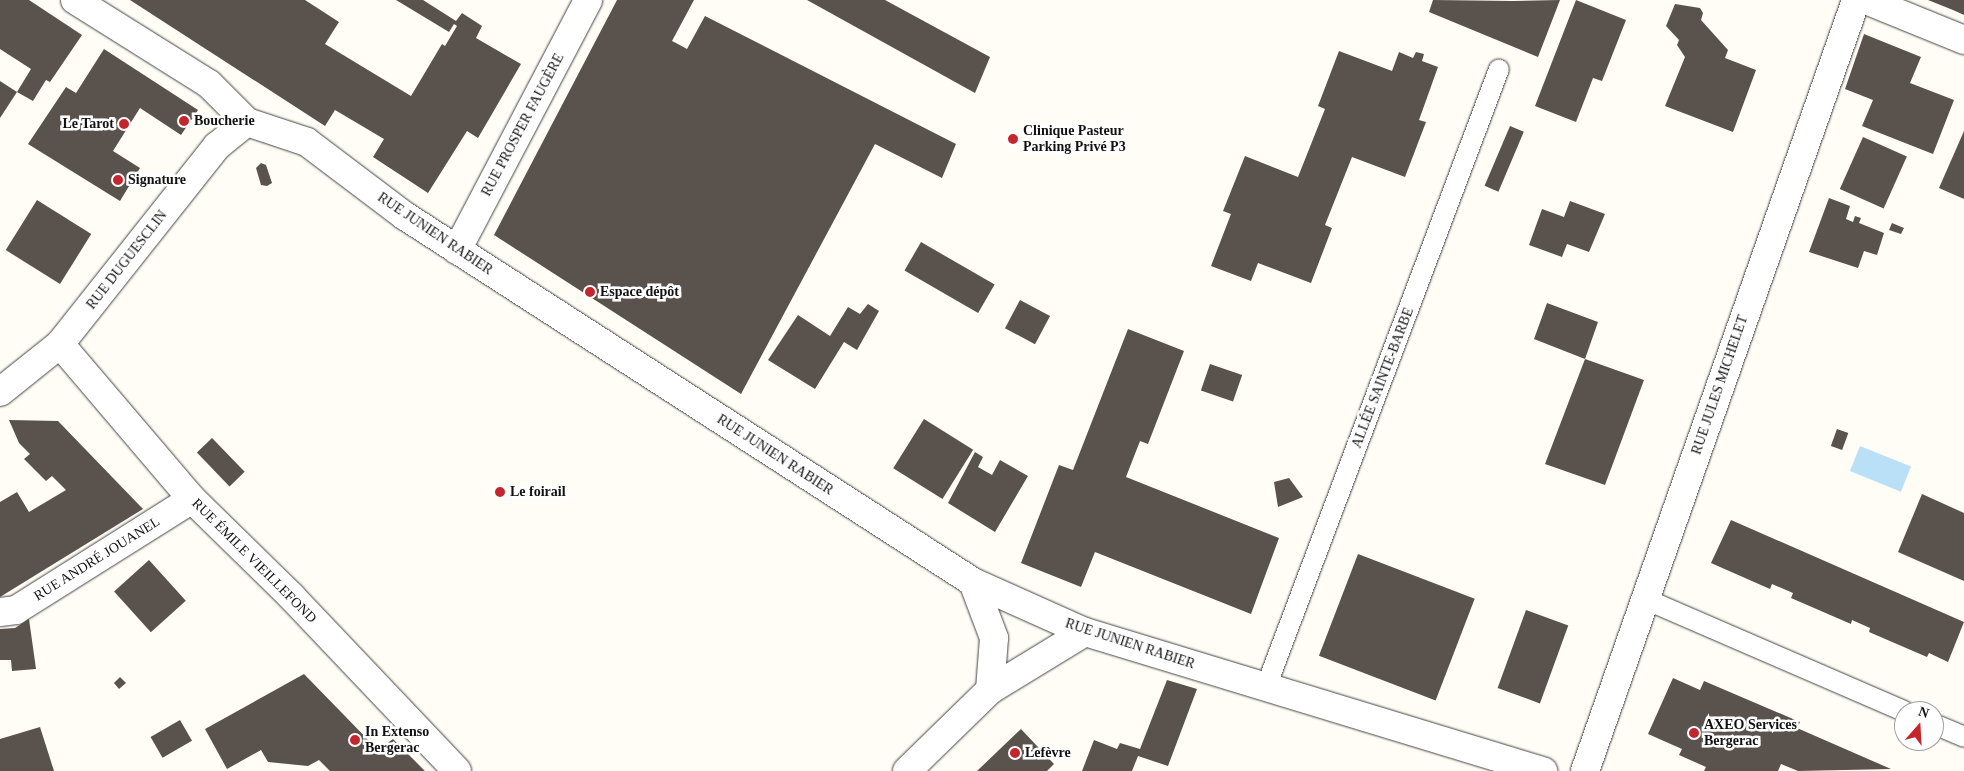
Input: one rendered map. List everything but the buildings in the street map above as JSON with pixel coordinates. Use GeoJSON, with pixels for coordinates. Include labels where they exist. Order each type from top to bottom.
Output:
{"type":"FeatureCollection","features":[{"type":"Feature","properties":{"kind":"street","name":"RUE JUNIEN RABIER"},"geometry":{"type":"LineString","coordinates":[[75,0],[210,84],[247,122],[307,142],[405,216],[973,582],[1085,632],[1543,771]]}},
{"type":"Feature","properties":{"kind":"street","name":"RUE PROSPER FAUGÈRE"},"geometry":{"type":"LineString","coordinates":[[457,250],[588,0]]}},
{"type":"Feature","properties":{"kind":"street","name":"RUE JULES MICHELET"},"geometry":{"type":"LineString","coordinates":[[1585,771],[1856,0]]}},
{"type":"Feature","properties":{"kind":"street"},"geometry":{"type":"LineString","coordinates":[[1866,0],[1964,40]]}},
{"type":"Feature","properties":{"kind":"street","name":"RUE DUGUESCLIN"},"geometry":{"type":"LineString","coordinates":[[0,392],[60,344],[217,146],[247,122]]}},
{"type":"Feature","properties":{"kind":"street","name":"RUE ÉMILE VIEILLEFOND"},"geometry":{"type":"LineString","coordinates":[[60,344],[192,499],[291,596],[457,771]]}},
{"type":"Feature","properties":{"kind":"street","name":"RUE ANDRÉ JOUANEL"},"geometry":{"type":"LineString","coordinates":[[0,612],[16,610],[192,499]]}},
{"type":"Feature","properties":{"kind":"street"},"geometry":{"type":"LineString","coordinates":[[973,582],[994,638],[990,690]]}},
{"type":"Feature","properties":{"kind":"street"},"geometry":{"type":"LineString","coordinates":[[907,771],[990,690],[1085,632]]}},
{"type":"Feature","properties":{"kind":"lane","name":"ALLÉE SAINTE-BARBE"},"geometry":{"type":"LineString","coordinates":[[1266,687],[1499,69]]}},
{"type":"Feature","properties":{"kind":"lane"},"geometry":{"type":"LineString","coordinates":[[1645,599],[1894,707]]}},
{"type":"Feature","properties":{"kind":"lane"},"geometry":{"type":"LineString","coordinates":[[1944,728],[1964,737]]}},
{"type":"Feature","properties":{"kind":"water"},"geometry":{"type":"Polygon","coordinates":[[[1860,446],[1911,467],[1901,492],[1850,471],[1860,446]]]}},
{"type":"Feature","properties":{"kind":"place","name":"Boucherie"},"geometry":{"type":"Point","coordinates":[184,121]}},
{"type":"Feature","properties":{"kind":"place","name":"Le Tarot"},"geometry":{"type":"Point","coordinates":[124,124]}},
{"type":"Feature","properties":{"kind":"place","name":"Clinique Pasteur Parking Privé P3"},"geometry":{"type":"Point","coordinates":[1013,139]}},
{"type":"Feature","properties":{"kind":"place","name":"Signature"},"geometry":{"type":"Point","coordinates":[118,180]}},
{"type":"Feature","properties":{"kind":"place","name":"Espace dépôt"},"geometry":{"type":"Point","coordinates":[590,292]}},
{"type":"Feature","properties":{"kind":"place","name":"Le foirail"},"geometry":{"type":"Point","coordinates":[500,492]}},
{"type":"Feature","properties":{"kind":"place","name":"AXEO Services Bergerac"},"geometry":{"type":"Point","coordinates":[1694,733]}},
{"type":"Feature","properties":{"kind":"place","name":"In Extenso Bergerac"},"geometry":{"type":"Point","coordinates":[355,740]}},
{"type":"Feature","properties":{"kind":"place","name":"Lefèvre"},"geometry":{"type":"Point","coordinates":[1015,753]}}]}
